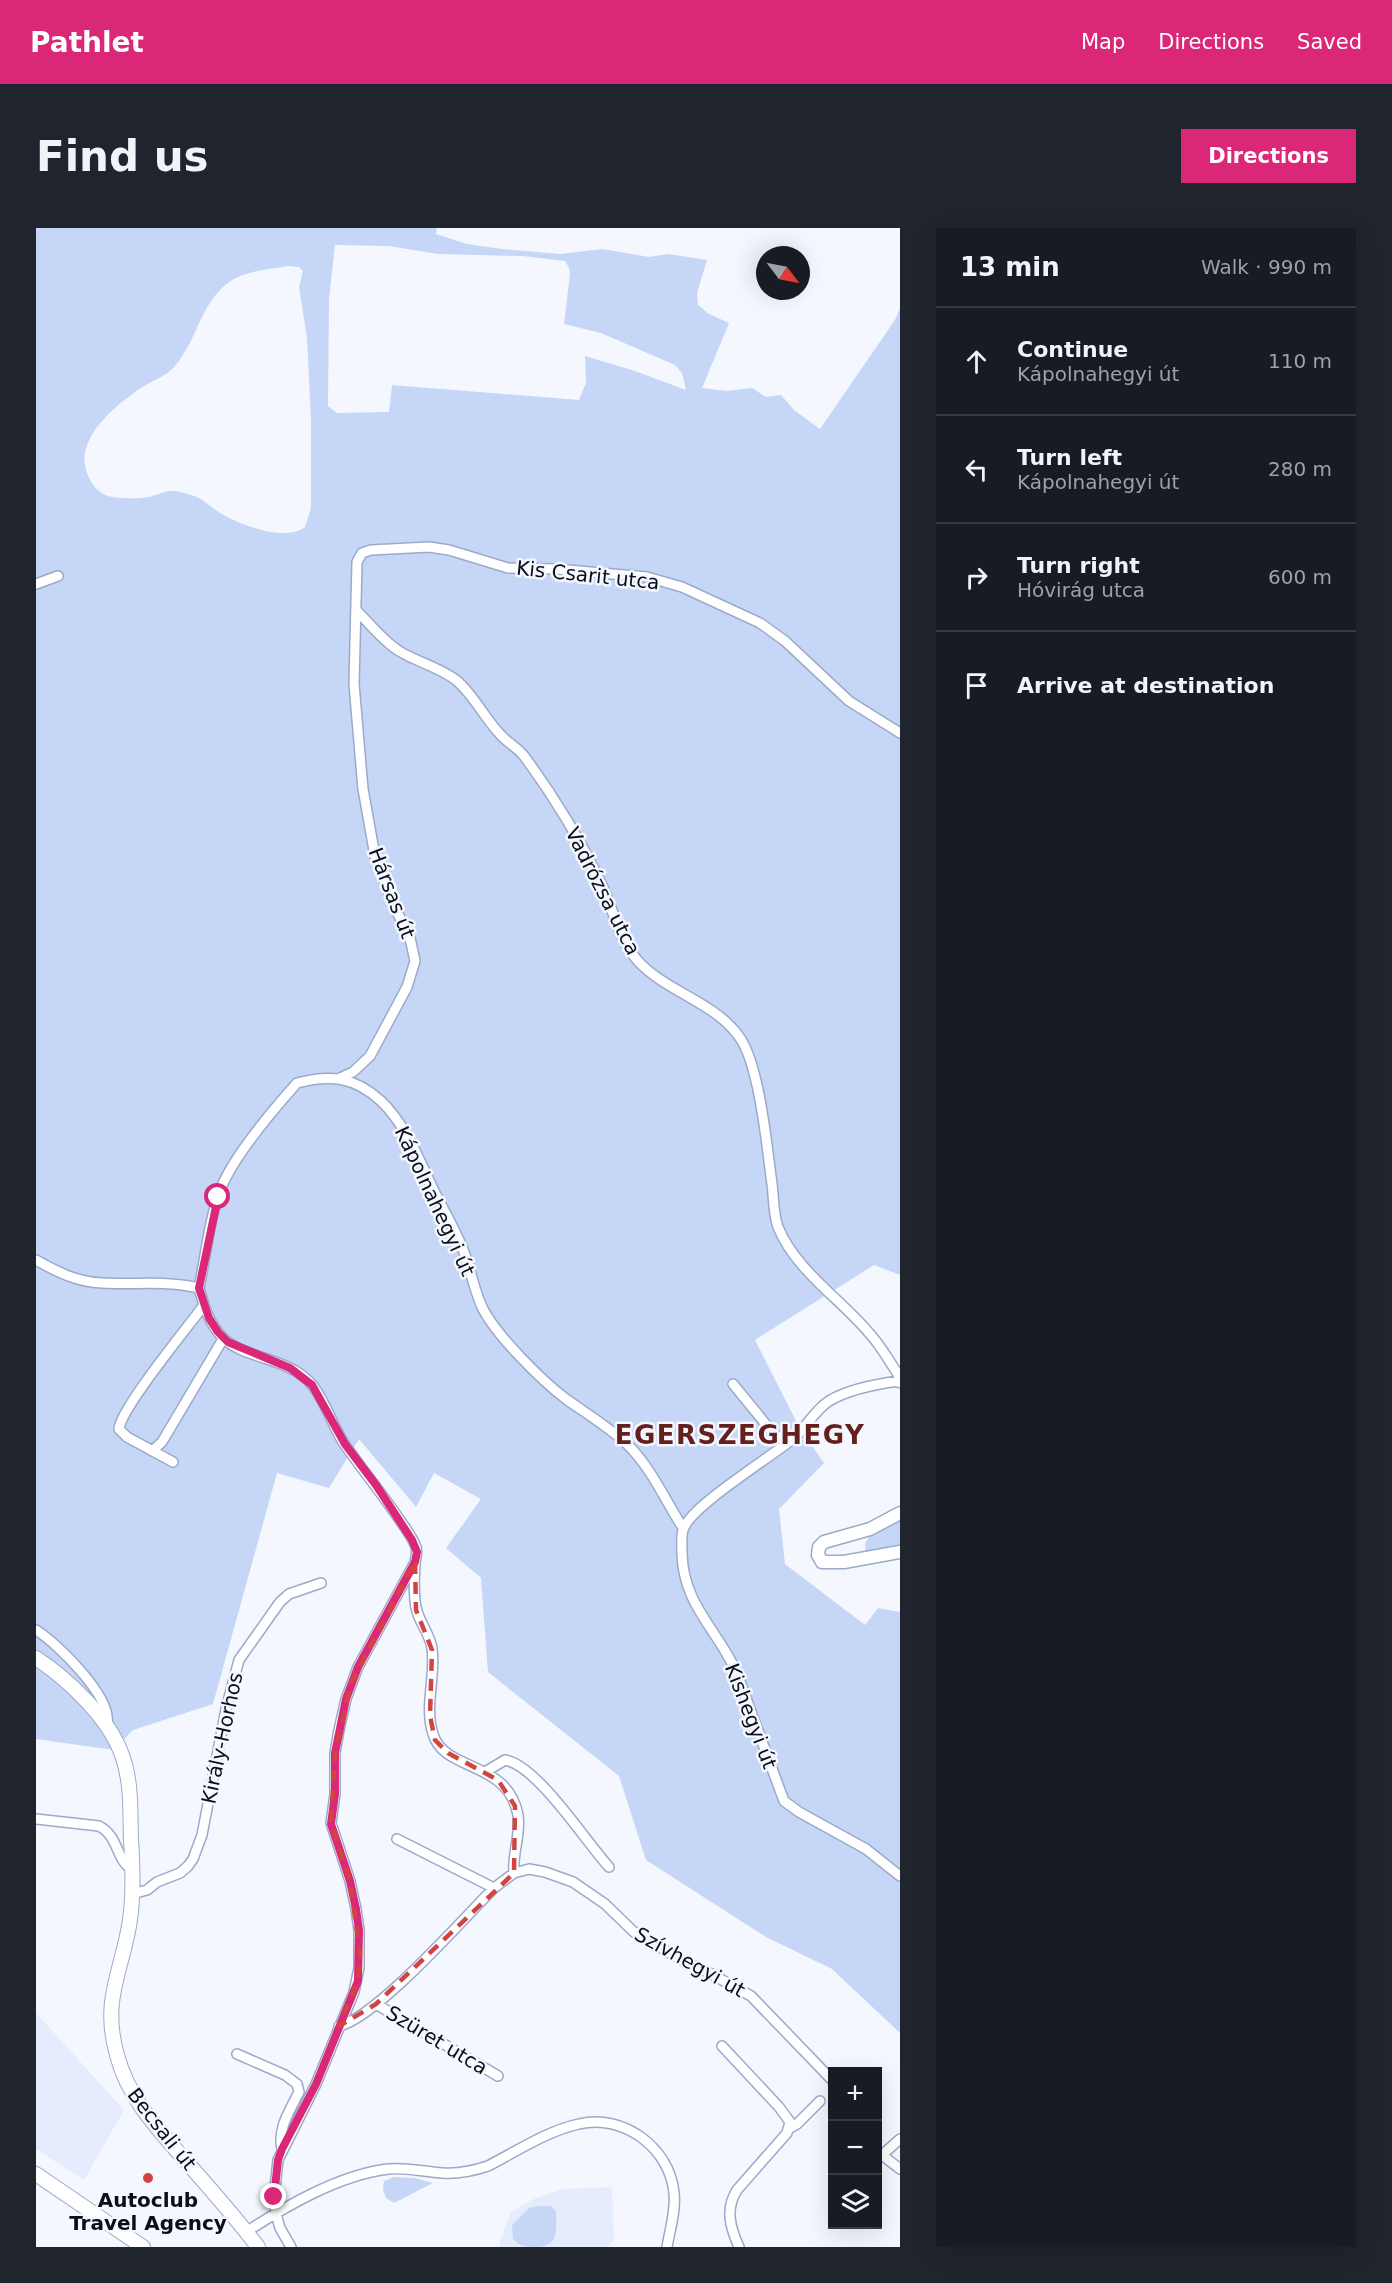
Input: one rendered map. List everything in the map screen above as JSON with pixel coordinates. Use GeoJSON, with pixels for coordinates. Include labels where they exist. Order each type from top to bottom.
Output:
{"type":"FeatureCollection","features":[{"type":"Feature","properties":{"kind":"main road","name":"Becsali út"},"geometry":{"type":"LineString","coordinates":[[36,1658],[61,1677],[105,1725],[119,1747],[128,1777],[132,1894],[129,1925],[112,1995],[112,2031],[120,2066],[142,2110],[258,2247]]}},
{"type":"Feature","properties":{"kind":"main road"},"geometry":{"type":"LineString","coordinates":[[36,2174],[143,2247]]}},
{"type":"Feature","properties":{"kind":"street","name":"Kis Csarit utca"},"geometry":{"type":"LineString","coordinates":[[357,611],[357,562],[362,554],[371,550],[429,547],[449,550],[508,567],[556,568],[647,577],[682,587],[760,622],[785,640],[849,701],[900,733]]}},
{"type":"Feature","properties":{"kind":"street"},"geometry":{"type":"LineString","coordinates":[[36,584],[58,576]]}},
{"type":"Feature","properties":{"kind":"street","name":"Hársas út"},"geometry":{"type":"LineString","coordinates":[[340,1078],[353,1072],[370,1056],[407,987],[415,962],[410,938],[393,904],[375,856],[366,811],[354,684],[354,638],[357,611]]}},
{"type":"Feature","properties":{"kind":"street","name":"Vadrózsa utca"},"geometry":{"type":"LineString","coordinates":[[357,611],[396,649],[444,672],[458,682],[500,735],[522,753],[539,776],[586,853],[602,884],[623,936],[638,960],[657,977],[722,1020],[740,1038],[757,1088],[778,1229],[793,1253],[810,1273],[870,1334],[898,1374],[900,1381]]}},
{"type":"Feature","properties":{"kind":"street"},"geometry":{"type":"LineString","coordinates":[[339,2026],[349,2024],[376,2004],[421,1963],[494,1888],[514,1873],[513,1863],[519,1824],[515,1806],[503,1784],[444,1750],[438,1745],[433,1734],[430,1708],[432,1650],[416,1610],[415,1562],[417,1552],[412,1540],[376,1485],[345,1444],[312,1385],[290,1368],[245,1350],[223,1338],[209,1318],[199,1288],[218,1197],[236,1160],[297,1083],[311,1079],[340,1078]]}},
{"type":"Feature","properties":{"kind":"street","name":"Kápolnahegyi út"},"geometry":{"type":"LineString","coordinates":[[340,1078],[379,1099],[399,1122],[463,1250],[483,1309],[498,1330],[537,1375],[612,1431],[642,1460],[683,1528]]}},
{"type":"Feature","properties":{"kind":"street"},"geometry":{"type":"LineString","coordinates":[[36,1260],[63,1275],[87,1281],[101,1283],[165,1282],[199,1288]]}},
{"type":"Feature","properties":{"kind":"street"},"geometry":{"type":"LineString","coordinates":[[173,1462],[119,1429],[134,1400],[204,1305]]}},
{"type":"Feature","properties":{"kind":"street"},"geometry":{"type":"LineString","coordinates":[[152,1451],[162,1442],[223,1338]]}},
{"type":"Feature","properties":{"kind":"street"},"geometry":{"type":"LineString","coordinates":[[683,1528],[713,1498],[795,1437],[821,1407],[831,1400],[867,1387],[900,1381]]}},
{"type":"Feature","properties":{"kind":"street"},"geometry":{"type":"LineString","coordinates":[[733,1384],[772,1433],[787,1443]]}},
{"type":"Feature","properties":{"kind":"street"},"geometry":{"type":"LineString","coordinates":[[900,1512],[879,1526],[824,1542],[819,1547],[818,1555],[822,1562],[833,1563],[900,1552]]}},
{"type":"Feature","properties":{"kind":"street","name":"Kishegyi út"},"geometry":{"type":"LineString","coordinates":[[683,1528],[682,1560],[689,1594],[729,1656],[736,1671],[784,1801],[799,1812],[866,1849],[900,1876]]}},
{"type":"Feature","properties":{"kind":"street"},"geometry":{"type":"LineString","coordinates":[[291,2247],[280,2228],[274,2197],[282,2149],[316,2084],[358,1981],[360,1954],[358,1919],[350,1881],[331,1824],[335,1794],[335,1753],[351,1683],[415,1562]]}},
{"type":"Feature","properties":{"kind":"street","name":"Király-Horhos"},"geometry":{"type":"LineString","coordinates":[[132,1894],[147,1890],[157,1882],[180,1873],[193,1859],[202,1835],[226,1708],[239,1660],[280,1602],[289,1594],[321,1583]]}},
{"type":"Feature","properties":{"kind":"street","name":"Becsali út"},"geometry":{"type":"LineString","coordinates":[[36,1630],[65,1652],[91,1686],[102,1702],[107,1718],[105,1725]]}},
{"type":"Feature","properties":{"kind":"street"},"geometry":{"type":"LineString","coordinates":[[485,1772],[505,1760],[520,1766],[555,1800],[609,1867]]}},
{"type":"Feature","properties":{"kind":"street"},"geometry":{"type":"LineString","coordinates":[[36,1819],[99,1826],[111,1834],[125,1864],[132,1869]]}},
{"type":"Feature","properties":{"kind":"street"},"geometry":{"type":"LineString","coordinates":[[397,1839],[494,1888]]}},
{"type":"Feature","properties":{"kind":"street","name":"Szívhegyi út"},"geometry":{"type":"LineString","coordinates":[[514,1873],[523,1869],[536,1869],[573,1882],[605,1904],[633,1932],[662,1950],[751,1996],[828,2076]]}},
{"type":"Feature","properties":{"kind":"street","name":"Szüret utca"},"geometry":{"type":"LineString","coordinates":[[376,2004],[498,2076]]}},
{"type":"Feature","properties":{"kind":"street"},"geometry":{"type":"LineString","coordinates":[[722,2046],[779,2107],[790,2122],[790,2128]]}},
{"type":"Feature","properties":{"kind":"street"},"geometry":{"type":"LineString","coordinates":[[237,2054],[285,2075],[297,2084],[299,2092],[279,2139],[282,2149]]}},
{"type":"Feature","properties":{"kind":"street"},"geometry":{"type":"LineString","coordinates":[[739,2247],[729,2217],[731,2200],[790,2128],[820,2101]]}},
{"type":"Feature","properties":{"kind":"street"},"geometry":{"type":"LineString","coordinates":[[246,2232],[327,2187],[364,2174],[389,2169],[444,2173],[474,2170],[488,2166],[566,2127],[595,2121],[610,2123],[636,2133],[648,2141],[664,2161],[674,2191],[675,2208],[667,2247]]}},
{"type":"Feature","properties":{"kind":"street"},"geometry":{"type":"LineString","coordinates":[[882,2154],[900,2139]]}},
{"type":"Feature","properties":{"kind":"street"},"geometry":{"type":"LineString","coordinates":[[882,2157],[900,2169]]}},
{"type":"Feature","properties":{"kind":"highlighted area"},"geometry":{"type":"Polygon","coordinates":[[[415,1562],[416,1610],[432,1650],[430,1716],[435,1740],[448,1753],[498,1780],[515,1806],[514,1873],[376,2004],[339,2026],[358,1981],[360,1954],[350,1881],[331,1823],[335,1753],[351,1683],[415,1562]]]}},
{"type":"Feature","properties":{"kind":"shaded area"},"geometry":{"type":"Polygon","coordinates":[[[36,228],[437,228],[436,234],[467,244],[502,249],[560,254],[603,249],[649,257],[668,254],[707,260],[697,293],[698,305],[709,314],[729,323],[702,388],[726,391],[752,388],[766,397],[781,395],[794,410],[820,429],[895,320],[900,308],[900,1275],[874,1265],[755,1340],[799,1427],[824,1463],[779,1509],[785,1564],[865,1625],[878,1608],[900,1612],[900,2033],[832,1969],[766,1937],[646,1860],[619,1776],[488,1672],[481,1578],[446,1548],[481,1499],[434,1473],[416,1507],[359,1439],[329,1488],[277,1473],[213,1704],[133,1730],[114,1750],[36,1739],[36,228]],[[335,245],[329,299],[328,406],[337,413],[389,412],[392,385],[579,400],[586,383],[585,356],[686,390],[682,373],[675,365],[601,333],[564,324],[570,274],[565,261],[523,256],[438,254],[389,246],[335,245]],[[289,266],[249,273],[228,283],[211,301],[189,345],[175,366],[168,373],[145,385],[110,412],[93,434],[87,446],[85,458],[89,479],[100,492],[112,497],[134,498],[178,491],[197,497],[220,513],[262,530],[286,533],[305,527],[311,508],[311,419],[307,338],[299,287],[303,271],[299,267],[289,266]]]}},
{"type":"Feature","properties":{"kind":"shaded area"},"geometry":{"type":"Polygon","coordinates":[[[900,1521],[900,1548],[866,1552],[865,1546],[871,1536],[900,1521]]]}},
{"type":"Feature","properties":{"kind":"shaded area"},"geometry":{"type":"Polygon","coordinates":[[[36,2013],[124,2110],[84,2180],[36,2149],[36,2013]]]}},
{"type":"Feature","properties":{"kind":"shaded area"},"geometry":{"type":"Polygon","coordinates":[[[394,2177],[415,2178],[433,2183],[394,2203],[386,2198],[383,2190],[384,2181],[394,2177]]]}},
{"type":"Feature","properties":{"kind":"shaded area"},"geometry":{"type":"Polygon","coordinates":[[[612,2187],[614,2240],[608,2247],[500,2247],[499,2244],[511,2212],[536,2198],[563,2189],[612,2187]]]}},
{"type":"Feature","properties":{"kind":"shaded area"},"geometry":{"type":"Polygon","coordinates":[[[551,2206],[556,2211],[555,2236],[549,2244],[543,2246],[520,2245],[513,2239],[512,2225],[529,2208],[551,2206]]]}},
{"type":"Feature","properties":{"kind":"place","name":"Autoclub Travel Agency"},"geometry":{"type":"Point","coordinates":[148,2178]}},
{"type":"Feature","properties":{"kind":"district","name":"EGERSZEGHEGY"},"geometry":{"type":"Point","coordinates":[740,1435]}},
{"type":"Feature","properties":{"kind":"route"},"geometry":{"type":"LineString","coordinates":[[218,1197],[199,1288],[209,1318],[228,1342],[290,1368],[312,1385],[338,1434],[402,1523],[417,1552],[415,1562],[358,1667],[346,1699],[339,1730],[335,1753],[335,1794],[330,1815],[356,1909],[360,1968],[354,1992],[316,2084],[282,2149],[278,2160],[274,2197]]}}]}
